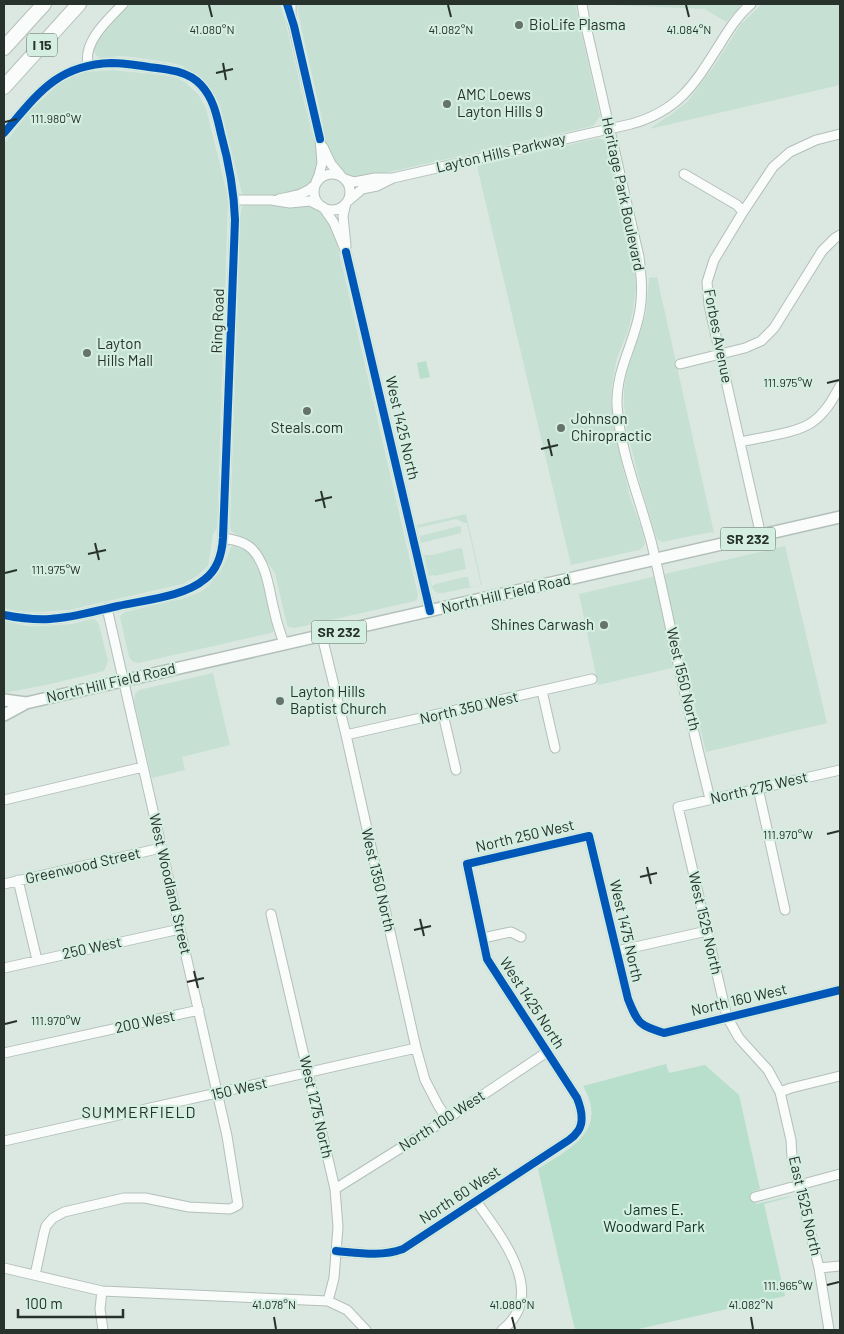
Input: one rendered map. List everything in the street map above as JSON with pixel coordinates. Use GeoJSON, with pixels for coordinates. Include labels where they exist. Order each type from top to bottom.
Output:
{"type":"FeatureCollection","features":[{"type":"Feature","properties":{"kind":"highway","name":"I 15"},"geometry":{"type":"LineString","coordinates":[[4,48],[44,4]]}},
{"type":"Feature","properties":{"kind":"highway","name":"I 15"},"geometry":{"type":"LineString","coordinates":[[4,87],[80,4]]}},
{"type":"Feature","properties":{"kind":"main road","name":"North Hill Field Road"},"geometry":{"type":"LineString","coordinates":[[26,703],[840,517]]}},
{"type":"Feature","properties":{"kind":"main road","name":"SR 232"},"geometry":{"type":"LineString","coordinates":[[4,700],[26,703]]}},
{"type":"Feature","properties":{"kind":"main road","name":"SR 232"},"geometry":{"type":"LineString","coordinates":[[4,715],[26,703]]}},
{"type":"Feature","properties":{"kind":"street"},"geometry":{"type":"LineString","coordinates":[[88,66],[87,60],[90,46],[100,30],[123,4]]}},
{"type":"Feature","properties":{"kind":"street"},"geometry":{"type":"LineString","coordinates":[[287,4],[320,140],[322,163],[314,192],[322,207]]}},
{"type":"Feature","properties":{"kind":"street"},"geometry":{"type":"LineString","coordinates":[[291,4],[291,16]]}},
{"type":"Feature","properties":{"kind":"street","name":"Heritage Park Boulevard"},"geometry":{"type":"LineString","coordinates":[[582,4],[639,257],[642,278],[640,311],[621,369],[618,405],[632,480],[656,559]]}},
{"type":"Feature","properties":{"kind":"street","name":"Layton Hills Parkway"},"geometry":{"type":"LineString","coordinates":[[344,178],[354,182],[375,178],[393,178],[644,120],[658,114],[678,100],[696,80],[735,21],[751,4]]}},
{"type":"Feature","properties":{"kind":"street","name":"Ring Road"},"geometry":{"type":"LineString","coordinates":[[4,133],[40,91],[52,81],[72,70],[111,63],[168,69],[190,77],[200,84],[209,96],[215,108],[235,200],[223,538],[221,556],[215,568],[207,578],[183,592],[70,617],[31,619],[4,615]]}},
{"type":"Feature","properties":{"kind":"street","name":"Forbes Avenue"},"geometry":{"type":"LineString","coordinates":[[761,536],[720,354],[710,305],[708,282],[714,260],[773,167],[790,152],[816,140],[840,134]]}},
{"type":"Feature","properties":{"kind":"street"},"geometry":{"type":"LineString","coordinates":[[235,200],[271,200],[288,203],[312,201],[329,210],[341,208],[347,202],[350,189],[344,178],[331,164],[320,140]]}},
{"type":"Feature","properties":{"kind":"street"},"geometry":{"type":"LineString","coordinates":[[271,200],[302,194],[310,190],[323,176],[328,174],[344,178]]}},
{"type":"Feature","properties":{"kind":"street"},"geometry":{"type":"LineString","coordinates":[[684,174],[737,206],[743,212]]}},
{"type":"Feature","properties":{"kind":"street","name":"Layton Hills Parkway"},"geometry":{"type":"LineString","coordinates":[[347,202],[362,189],[377,186],[393,178]]}},
{"type":"Feature","properties":{"kind":"street","name":"West 1425 North"},"geometry":{"type":"LineString","coordinates":[[346,252],[343,216],[347,202]]}},
{"type":"Feature","properties":{"kind":"street","name":"West 1425 North"},"geometry":{"type":"LineString","coordinates":[[322,207],[334,223],[346,252],[430,611]]}},
{"type":"Feature","properties":{"kind":"street"},"geometry":{"type":"LineString","coordinates":[[680,364],[745,348],[761,341],[774,328],[822,251],[840,236]]}},
{"type":"Feature","properties":{"kind":"street"},"geometry":{"type":"LineString","coordinates":[[740,442],[793,430],[812,423],[829,405],[840,386]]}},
{"type":"Feature","properties":{"kind":"street"},"geometry":{"type":"LineString","coordinates":[[223,538],[246,545],[252,549],[259,560],[268,582],[284,644]]}},
{"type":"Feature","properties":{"kind":"street","name":"West 1550 North"},"geometry":{"type":"LineString","coordinates":[[656,559],[710,799]]}},
{"type":"Feature","properties":{"kind":"street","name":"West Woodland Street"},"geometry":{"type":"LineString","coordinates":[[35,1275],[46,1226],[53,1218],[64,1212],[124,1198],[145,1198],[189,1207],[230,1209],[238,1205],[218,1094],[107,608]]}},
{"type":"Feature","properties":{"kind":"street","name":"West 1350 North"},"geometry":{"type":"LineString","coordinates":[[322,636],[416,1048],[425,1080],[447,1119]]}},
{"type":"Feature","properties":{"kind":"street","name":"North 350 West"},"geometry":{"type":"LineString","coordinates":[[346,735],[592,679]]}},
{"type":"Feature","properties":{"kind":"street"},"geometry":{"type":"LineString","coordinates":[[542,691],[555,748]]}},
{"type":"Feature","properties":{"kind":"street"},"geometry":{"type":"LineString","coordinates":[[443,714],[456,770]]}},
{"type":"Feature","properties":{"kind":"street"},"geometry":{"type":"LineString","coordinates":[[4,800],[143,767]]}},
{"type":"Feature","properties":{"kind":"street","name":"North 275 West"},"geometry":{"type":"LineString","coordinates":[[678,807],[840,770]]}},
{"type":"Feature","properties":{"kind":"street"},"geometry":{"type":"LineString","coordinates":[[758,788],[785,910]]}},
{"type":"Feature","properties":{"kind":"street","name":"West 1525 North"},"geometry":{"type":"LineString","coordinates":[[678,807],[726,1017],[739,1038],[768,1070],[780,1092],[791,1140]]}},
{"type":"Feature","properties":{"kind":"street","name":"North 250 West"},"geometry":{"type":"LineString","coordinates":[[467,864],[590,836]]}},
{"type":"Feature","properties":{"kind":"street","name":"West 1475 North"},"geometry":{"type":"LineString","coordinates":[[590,836],[628,1000],[635,1018],[645,1027]]}},
{"type":"Feature","properties":{"kind":"street","name":"Greenwood Street"},"geometry":{"type":"LineString","coordinates":[[4,884],[161,848]]}},
{"type":"Feature","properties":{"kind":"street","name":"West 1425 North"},"geometry":{"type":"LineString","coordinates":[[467,864],[487,959],[577,1098],[581,1108],[582,1121]]}},
{"type":"Feature","properties":{"kind":"street"},"geometry":{"type":"LineString","coordinates":[[18,880],[37,960]]}},
{"type":"Feature","properties":{"kind":"street","name":"West 1275 North"},"geometry":{"type":"LineString","coordinates":[[271,914],[335,1189],[338,1228],[334,1278],[328,1301]]}},
{"type":"Feature","properties":{"kind":"street","name":"250 West"},"geometry":{"type":"LineString","coordinates":[[4,968],[180,929]]}},
{"type":"Feature","properties":{"kind":"street"},"geometry":{"type":"LineString","coordinates":[[617,951],[707,931]]}},
{"type":"Feature","properties":{"kind":"street"},"geometry":{"type":"LineString","coordinates":[[483,938],[512,932],[521,937]]}},
{"type":"Feature","properties":{"kind":"street","name":"North 160 West"},"geometry":{"type":"LineString","coordinates":[[645,1027],[664,1033],[840,990]]}},
{"type":"Feature","properties":{"kind":"street","name":"200 West"},"geometry":{"type":"LineString","coordinates":[[4,1053],[198,1010]]}},
{"type":"Feature","properties":{"kind":"street","name":"150 West"},"geometry":{"type":"LineString","coordinates":[[4,1141],[416,1048]]}},
{"type":"Feature","properties":{"kind":"street","name":"North 100 West"},"geometry":{"type":"LineString","coordinates":[[335,1189],[447,1119],[547,1052]]}},
{"type":"Feature","properties":{"kind":"street"},"geometry":{"type":"LineString","coordinates":[[780,1092],[840,1076]]}},
{"type":"Feature","properties":{"kind":"street","name":"North 60 West"},"geometry":{"type":"LineString","coordinates":[[336,1251],[380,1255],[403,1249],[569,1140],[578,1131],[582,1121]]}},
{"type":"Feature","properties":{"kind":"street","name":"East 1525 North"},"geometry":{"type":"LineString","coordinates":[[791,1140],[792,1157],[798,1186],[819,1268],[827,1330]]}},
{"type":"Feature","properties":{"kind":"street"},"geometry":{"type":"LineString","coordinates":[[755,1198],[840,1174]]}},
{"type":"Feature","properties":{"kind":"street"},"geometry":{"type":"LineString","coordinates":[[476,1201],[504,1241],[520,1280],[522,1296],[519,1311],[502,1330]]}},
{"type":"Feature","properties":{"kind":"street"},"geometry":{"type":"LineString","coordinates":[[819,1268],[840,1266]]}},
{"type":"Feature","properties":{"kind":"street"},"geometry":{"type":"LineString","coordinates":[[4,1268],[102,1291],[328,1301],[347,1310],[366,1330]]}},
{"type":"Feature","properties":{"kind":"street"},"geometry":{"type":"LineString","coordinates":[[102,1291],[100,1309],[103,1330]]}},
{"type":"Feature","properties":{"kind":"shaded area"},"geometry":{"type":"Polygon","coordinates":[[[129,4],[280,4],[318,153],[317,173],[309,187],[291,195],[242,194],[220,105],[215,95],[202,79],[182,66],[172,63],[132,57],[101,58],[97,56],[94,51],[95,45],[101,35],[129,4]]]}},
{"type":"Feature","properties":{"kind":"shaded area"},"geometry":{"type":"Polygon","coordinates":[[[297,4],[575,4],[600,116],[593,126],[358,179],[347,176],[338,168],[325,143],[322,119],[297,4]]]}},
{"type":"Feature","properties":{"kind":"shaded area"},"geometry":{"type":"Polygon","coordinates":[[[589,4],[743,4],[726,22],[705,9],[589,4]]]}},
{"type":"Feature","properties":{"kind":"shaded area"},"geometry":{"type":"Polygon","coordinates":[[[762,4],[840,4],[840,85],[649,129],[687,102],[714,66],[741,24],[762,4]]]}},
{"type":"Feature","properties":{"kind":"shaded area"},"geometry":{"type":"Polygon","coordinates":[[[112,70],[177,78],[185,82],[198,94],[206,108],[226,190],[228,203],[217,528],[213,534],[208,566],[197,576],[183,584],[69,610],[17,611],[4,608],[4,144],[31,110],[59,84],[86,72],[112,70]]]}},
{"type":"Feature","properties":{"kind":"shaded area"},"geometry":{"type":"Polygon","coordinates":[[[598,138],[604,140],[607,145],[635,272],[636,288],[633,311],[628,331],[617,358],[611,401],[617,443],[630,497],[645,544],[639,550],[571,565],[477,166],[598,138]]]}},
{"type":"Feature","properties":{"kind":"shaded area"},"geometry":{"type":"Polygon","coordinates":[[[305,204],[318,207],[330,222],[337,239],[418,595],[415,601],[295,628],[287,625],[275,573],[256,547],[232,532],[230,528],[241,209],[247,205],[294,206],[305,204]]]}},
{"type":"Feature","properties":{"kind":"shaded area"},"geometry":{"type":"Polygon","coordinates":[[[657,277],[714,533],[662,542],[657,539],[641,487],[627,431],[624,404],[627,371],[646,313],[649,278],[657,277]]]}},
{"type":"Feature","properties":{"kind":"shaded area"},"geometry":{"type":"Polygon","coordinates":[[[466,514],[482,585],[438,593],[431,586],[424,555],[462,549],[466,569],[429,576],[432,586],[465,577],[468,577],[470,587],[481,585],[467,523],[456,519],[418,528],[417,525],[466,514]]]}},
{"type":"Feature","properties":{"kind":"shaded area"},"geometry":{"type":"Polygon","coordinates":[[[461,527],[461,533],[421,543],[419,533],[420,536],[461,527]]]}},
{"type":"Feature","properties":{"kind":"shaded area"},"geometry":{"type":"Polygon","coordinates":[[[232,546],[248,551],[261,572],[274,628],[273,632],[138,663],[132,661],[129,657],[121,615],[125,612],[181,599],[200,592],[220,572],[232,546]]]}},
{"type":"Feature","properties":{"kind":"shaded area"},"geometry":{"type":"Polygon","coordinates":[[[785,546],[827,723],[706,752],[685,665],[598,685],[579,594],[785,546]]]}},
{"type":"Feature","properties":{"kind":"shaded area"},"geometry":{"type":"Polygon","coordinates":[[[91,619],[96,620],[99,625],[108,661],[104,671],[4,693],[4,621],[27,626],[45,626],[72,624],[91,619]]]}},
{"type":"Feature","properties":{"kind":"shaded area"},"geometry":{"type":"Polygon","coordinates":[[[213,673],[230,745],[182,757],[185,770],[152,778],[134,701],[135,694],[139,690],[213,673]]]}},
{"type":"Feature","properties":{"kind":"green space"},"geometry":{"type":"Polygon","coordinates":[[[426,361],[430,377],[420,379],[417,363],[426,361]]]}},
{"type":"Feature","properties":{"kind":"green space","name":"James E. Woodward Park"},"geometry":{"type":"Polygon","coordinates":[[[666,1064],[669,1073],[705,1065],[739,1095],[760,1189],[752,1192],[756,1204],[791,1196],[764,1204],[785,1296],[634,1330],[576,1330],[538,1169],[573,1145],[589,1126],[591,1115],[590,1102],[583,1086],[666,1064]]]}},
{"type":"Feature","properties":{"kind":"cycle path"},"geometry":{"type":"LineString","coordinates":[[287,4],[294,26],[320,139]]}},
{"type":"Feature","properties":{"kind":"cycle path"},"geometry":{"type":"LineString","coordinates":[[4,133],[49,84],[76,69],[92,65],[116,63],[163,69],[184,74],[201,85],[209,96],[214,108],[229,166],[235,220],[223,538],[222,550],[216,566],[205,579],[196,585],[163,597],[59,618],[32,619],[4,615]]}},
{"type":"Feature","properties":{"kind":"cycle path"},"geometry":{"type":"LineString","coordinates":[[346,252],[430,611]]}},
{"type":"Feature","properties":{"kind":"cycle path"},"geometry":{"type":"LineString","coordinates":[[336,1251],[378,1254],[403,1249],[569,1140],[580,1127],[582,1114],[577,1098],[487,959],[467,864],[589,836],[628,999],[634,1014],[640,1022],[664,1033],[840,990]]}},
{"type":"Feature","properties":{"kind":"place","name":"BioLife Plasma"},"geometry":{"type":"Point","coordinates":[519,25]}},
{"type":"Feature","properties":{"kind":"place","name":"AMC Loews Layton Hills 9"},"geometry":{"type":"Point","coordinates":[447,104]}},
{"type":"Feature","properties":{"kind":"place","name":"Layton Hills Mall"},"geometry":{"type":"Point","coordinates":[87,353]}},
{"type":"Feature","properties":{"kind":"place","name":"Steals.com"},"geometry":{"type":"Point","coordinates":[307,411]}},
{"type":"Feature","properties":{"kind":"place","name":"Johnson Chiropractic"},"geometry":{"type":"Point","coordinates":[561,428]}},
{"type":"Feature","properties":{"kind":"place","name":"Shines Carwash"},"geometry":{"type":"Point","coordinates":[604,625]}},
{"type":"Feature","properties":{"kind":"place","name":"Layton Hills Baptist Church"},"geometry":{"type":"Point","coordinates":[280,701]}},
{"type":"Feature","properties":{"kind":"district","name":"SUMMERFIELD"},"geometry":{"type":"Point","coordinates":[139,1112]}}]}
